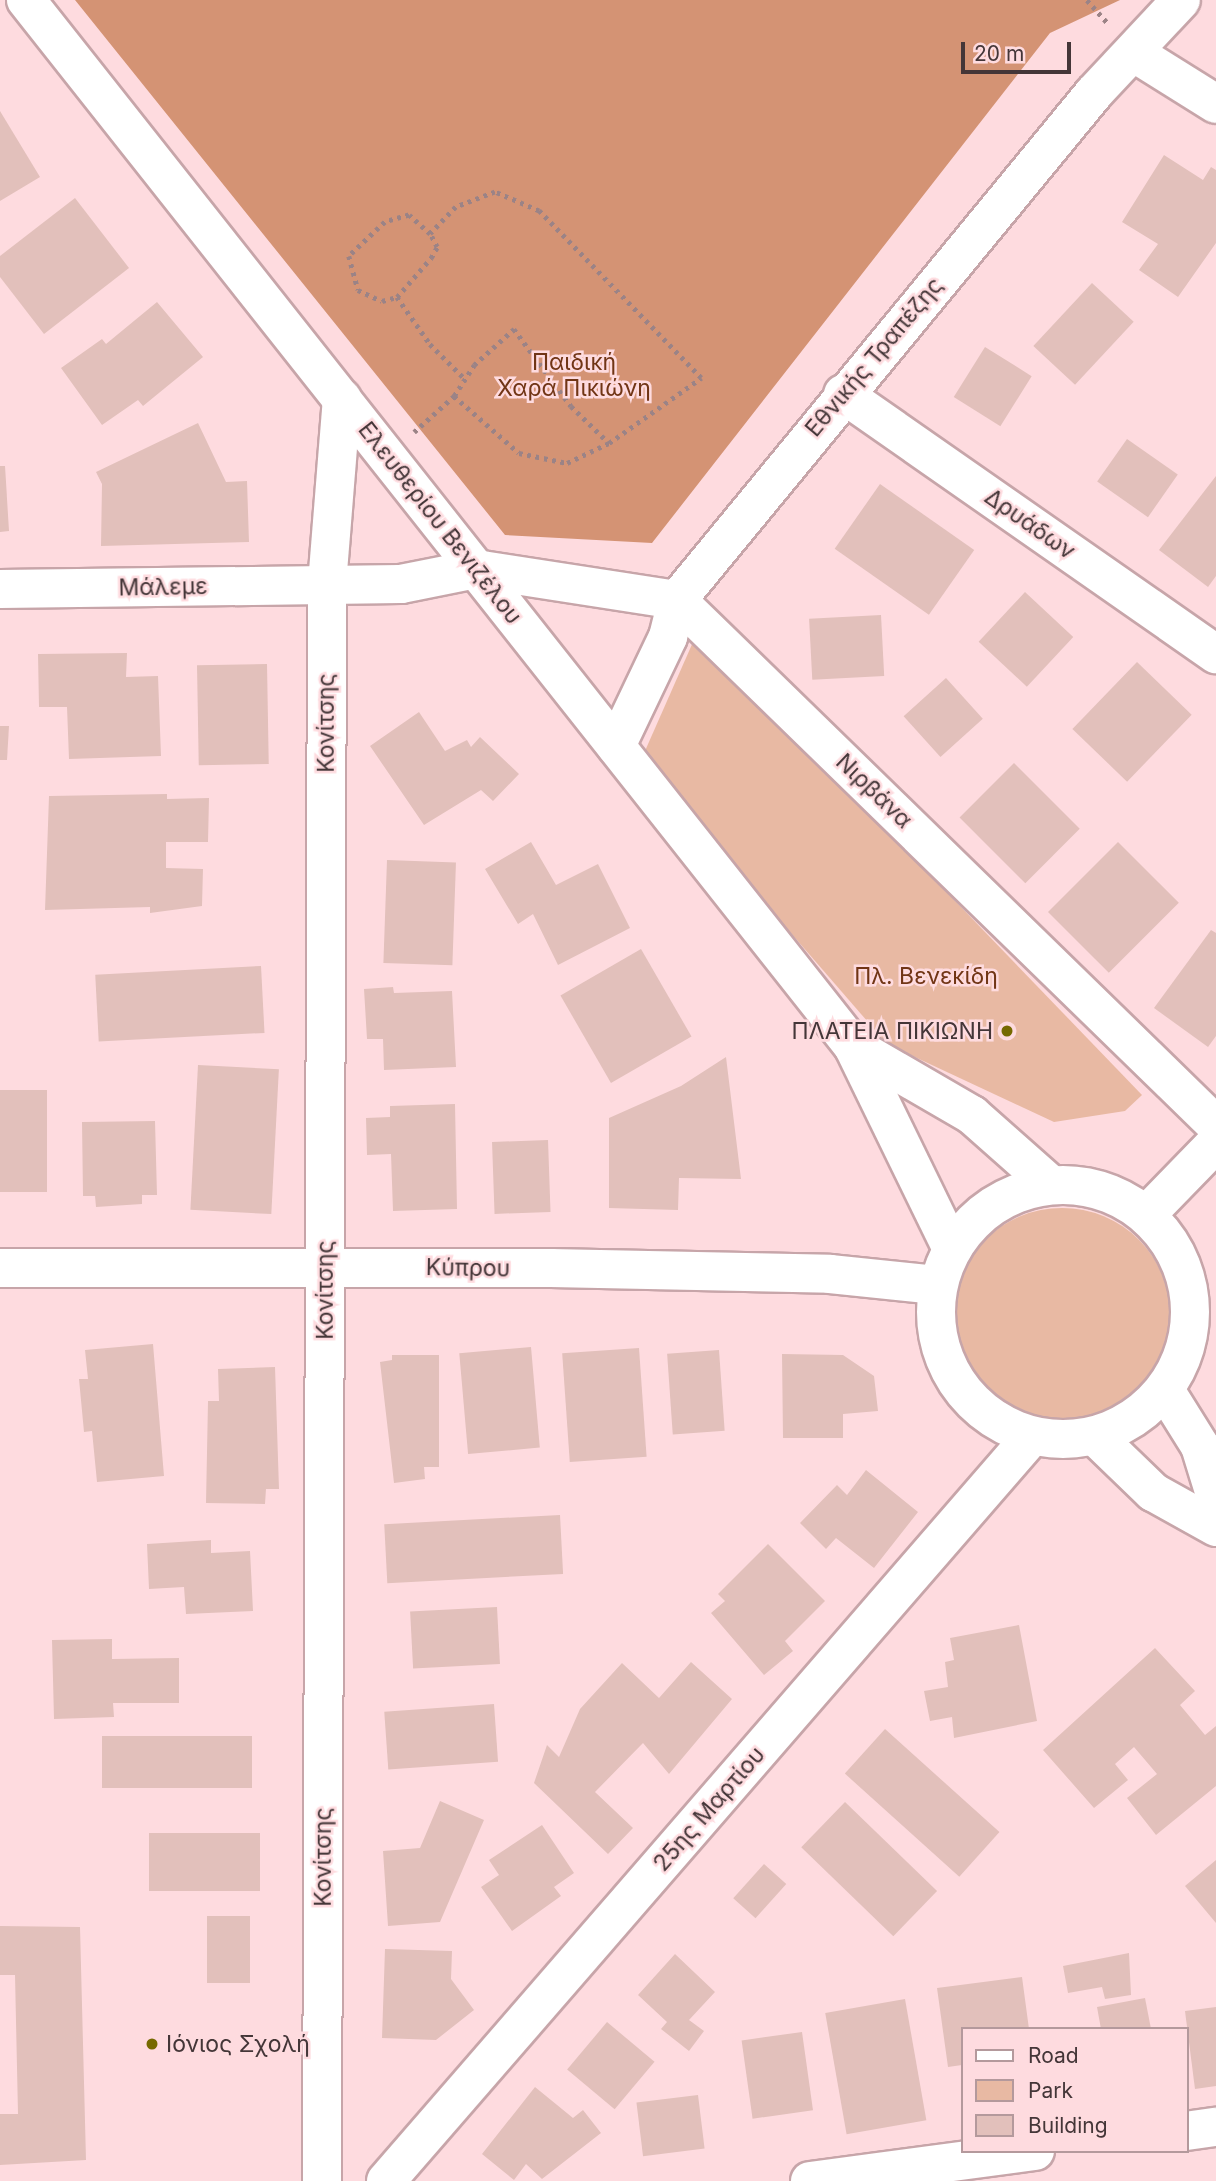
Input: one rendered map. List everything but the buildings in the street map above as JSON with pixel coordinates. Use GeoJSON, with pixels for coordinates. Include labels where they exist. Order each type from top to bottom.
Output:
{"type":"FeatureCollection","features":[{"type":"Feature","properties":{"kind":"street","name":"Ελευθερίου Βενιζέλου"},"geometry":{"type":"LineString","coordinates":[[26,0],[853,1046],[952,1248]]}},
{"type":"Feature","properties":{"kind":"street","name":"Εθνικής Τραπέζης"},"geometry":{"type":"LineString","coordinates":[[616,746],[668,637],[677,600],[843,394],[1094,93],[1136,54],[1181,0]]}},
{"type":"Feature","properties":{"kind":"street"},"geometry":{"type":"LineString","coordinates":[[1136,54],[1216,104]]}},
{"type":"Feature","properties":{"kind":"street","name":"Δρυάδων"},"geometry":{"type":"LineString","coordinates":[[843,394],[1216,654]]}},
{"type":"Feature","properties":{"kind":"street","name":"Κονίτσης"},"geometry":{"type":"LineString","coordinates":[[322,2181],[327,584],[342,399]]}},
{"type":"Feature","properties":{"kind":"street"},"geometry":{"type":"LineString","coordinates":[[476,569],[677,600]]}},
{"type":"Feature","properties":{"kind":"street","name":"Μάλεμε"},"geometry":{"type":"LineString","coordinates":[[0,589],[401,583],[476,569]]}},
{"type":"Feature","properties":{"kind":"street","name":"Νιρβάνα"},"geometry":{"type":"LineString","coordinates":[[677,600],[1216,1125]]}},
{"type":"Feature","properties":{"kind":"street","name":"Ελευθερίου Βενιζέλου"},"geometry":{"type":"LineString","coordinates":[[853,1046],[972,1115],[1050,1184]]}},
{"type":"Feature","properties":{"kind":"street"},"geometry":{"type":"LineString","coordinates":[[1146,1215],[1216,1143]]}},
{"type":"Feature","properties":{"kind":"street"},"geometry":{"type":"LineString","coordinates":[[1050,1184],[1084,1186],[1146,1215],[1179,1259],[1191,1312],[1179,1366],[1165,1390],[1134,1419],[1095,1436],[1032,1436],[1000,1424],[952,1376],[939,1344],[936,1285],[952,1248],[993,1205],[1050,1184]]}},
{"type":"Feature","properties":{"kind":"street","name":"Κύπρου"},"geometry":{"type":"LineString","coordinates":[[0,1268],[325,1266],[830,1274],[936,1285]]}},
{"type":"Feature","properties":{"kind":"street"},"geometry":{"type":"LineString","coordinates":[[1165,1390],[1200,1446],[1216,1498]]}},
{"type":"Feature","properties":{"kind":"street","name":"25ης Μαρτίου"},"geometry":{"type":"LineString","coordinates":[[386,2181],[1032,1436]]}},
{"type":"Feature","properties":{"kind":"street"},"geometry":{"type":"LineString","coordinates":[[1095,1436],[1153,1492],[1216,1527]]}},
{"type":"Feature","properties":{"kind":"street"},"geometry":{"type":"LineString","coordinates":[[1188,2131],[1216,2127]]}},
{"type":"Feature","properties":{"kind":"street"},"geometry":{"type":"LineString","coordinates":[[810,2181],[1020,2153]]}},
{"type":"Feature","properties":{"kind":"path"},"geometry":{"type":"LineString","coordinates":[[430,234],[456,207],[495,192],[539,211],[702,378],[609,443],[567,463],[519,453],[454,396]]}},
{"type":"Feature","properties":{"kind":"path"},"geometry":{"type":"LineString","coordinates":[[410,215],[430,234],[437,247],[431,258],[397,297],[382,301],[359,290],[349,256],[385,222],[410,215]]}},
{"type":"Feature","properties":{"kind":"path"},"geometry":{"type":"LineString","coordinates":[[397,297],[430,344],[466,379]]}},
{"type":"Feature","properties":{"kind":"path"},"geometry":{"type":"LineString","coordinates":[[387,456],[454,396],[466,379],[514,329],[563,396],[609,443]]}},
{"type":"Feature","properties":{"kind":"green space","name":"Παιδική Χαρά Πικιώνη"},"geometry":{"type":"Polygon","coordinates":[[[75,0],[1120,0],[1050,33],[652,543],[505,535],[75,0]]]}},
{"type":"Feature","properties":{"kind":"green space","name":"Πλ. Βενεκίδη"},"geometry":{"type":"Polygon","coordinates":[[[697,633],[1142,1095],[1125,1111],[1054,1122],[887,1044],[641,760],[697,633]]]}},
{"type":"Feature","properties":{"kind":"green space"},"geometry":{"type":"Polygon","coordinates":[[[1073,1208],[1104,1216],[1123,1226],[1139,1240],[1153,1256],[1163,1275],[1171,1317],[1163,1359],[1153,1378],[1139,1394],[1123,1408],[1104,1418],[1073,1426],[1051,1426],[1020,1418],[1001,1408],[971,1378],[961,1359],[955,1338],[953,1306],[961,1275],[971,1256],[1001,1226],[1020,1216],[1041,1210],[1073,1208]]]}},
{"type":"Feature","properties":{"kind":"place","name":"ΠΛΑΤΕΙΑ ΠΙΚΙΩΝΗ"},"geometry":{"type":"Point","coordinates":[1007,1031]}},
{"type":"Feature","properties":{"kind":"place","name":"Ιόνιος Σχολή"},"geometry":{"type":"Point","coordinates":[152,2044]}}]}
